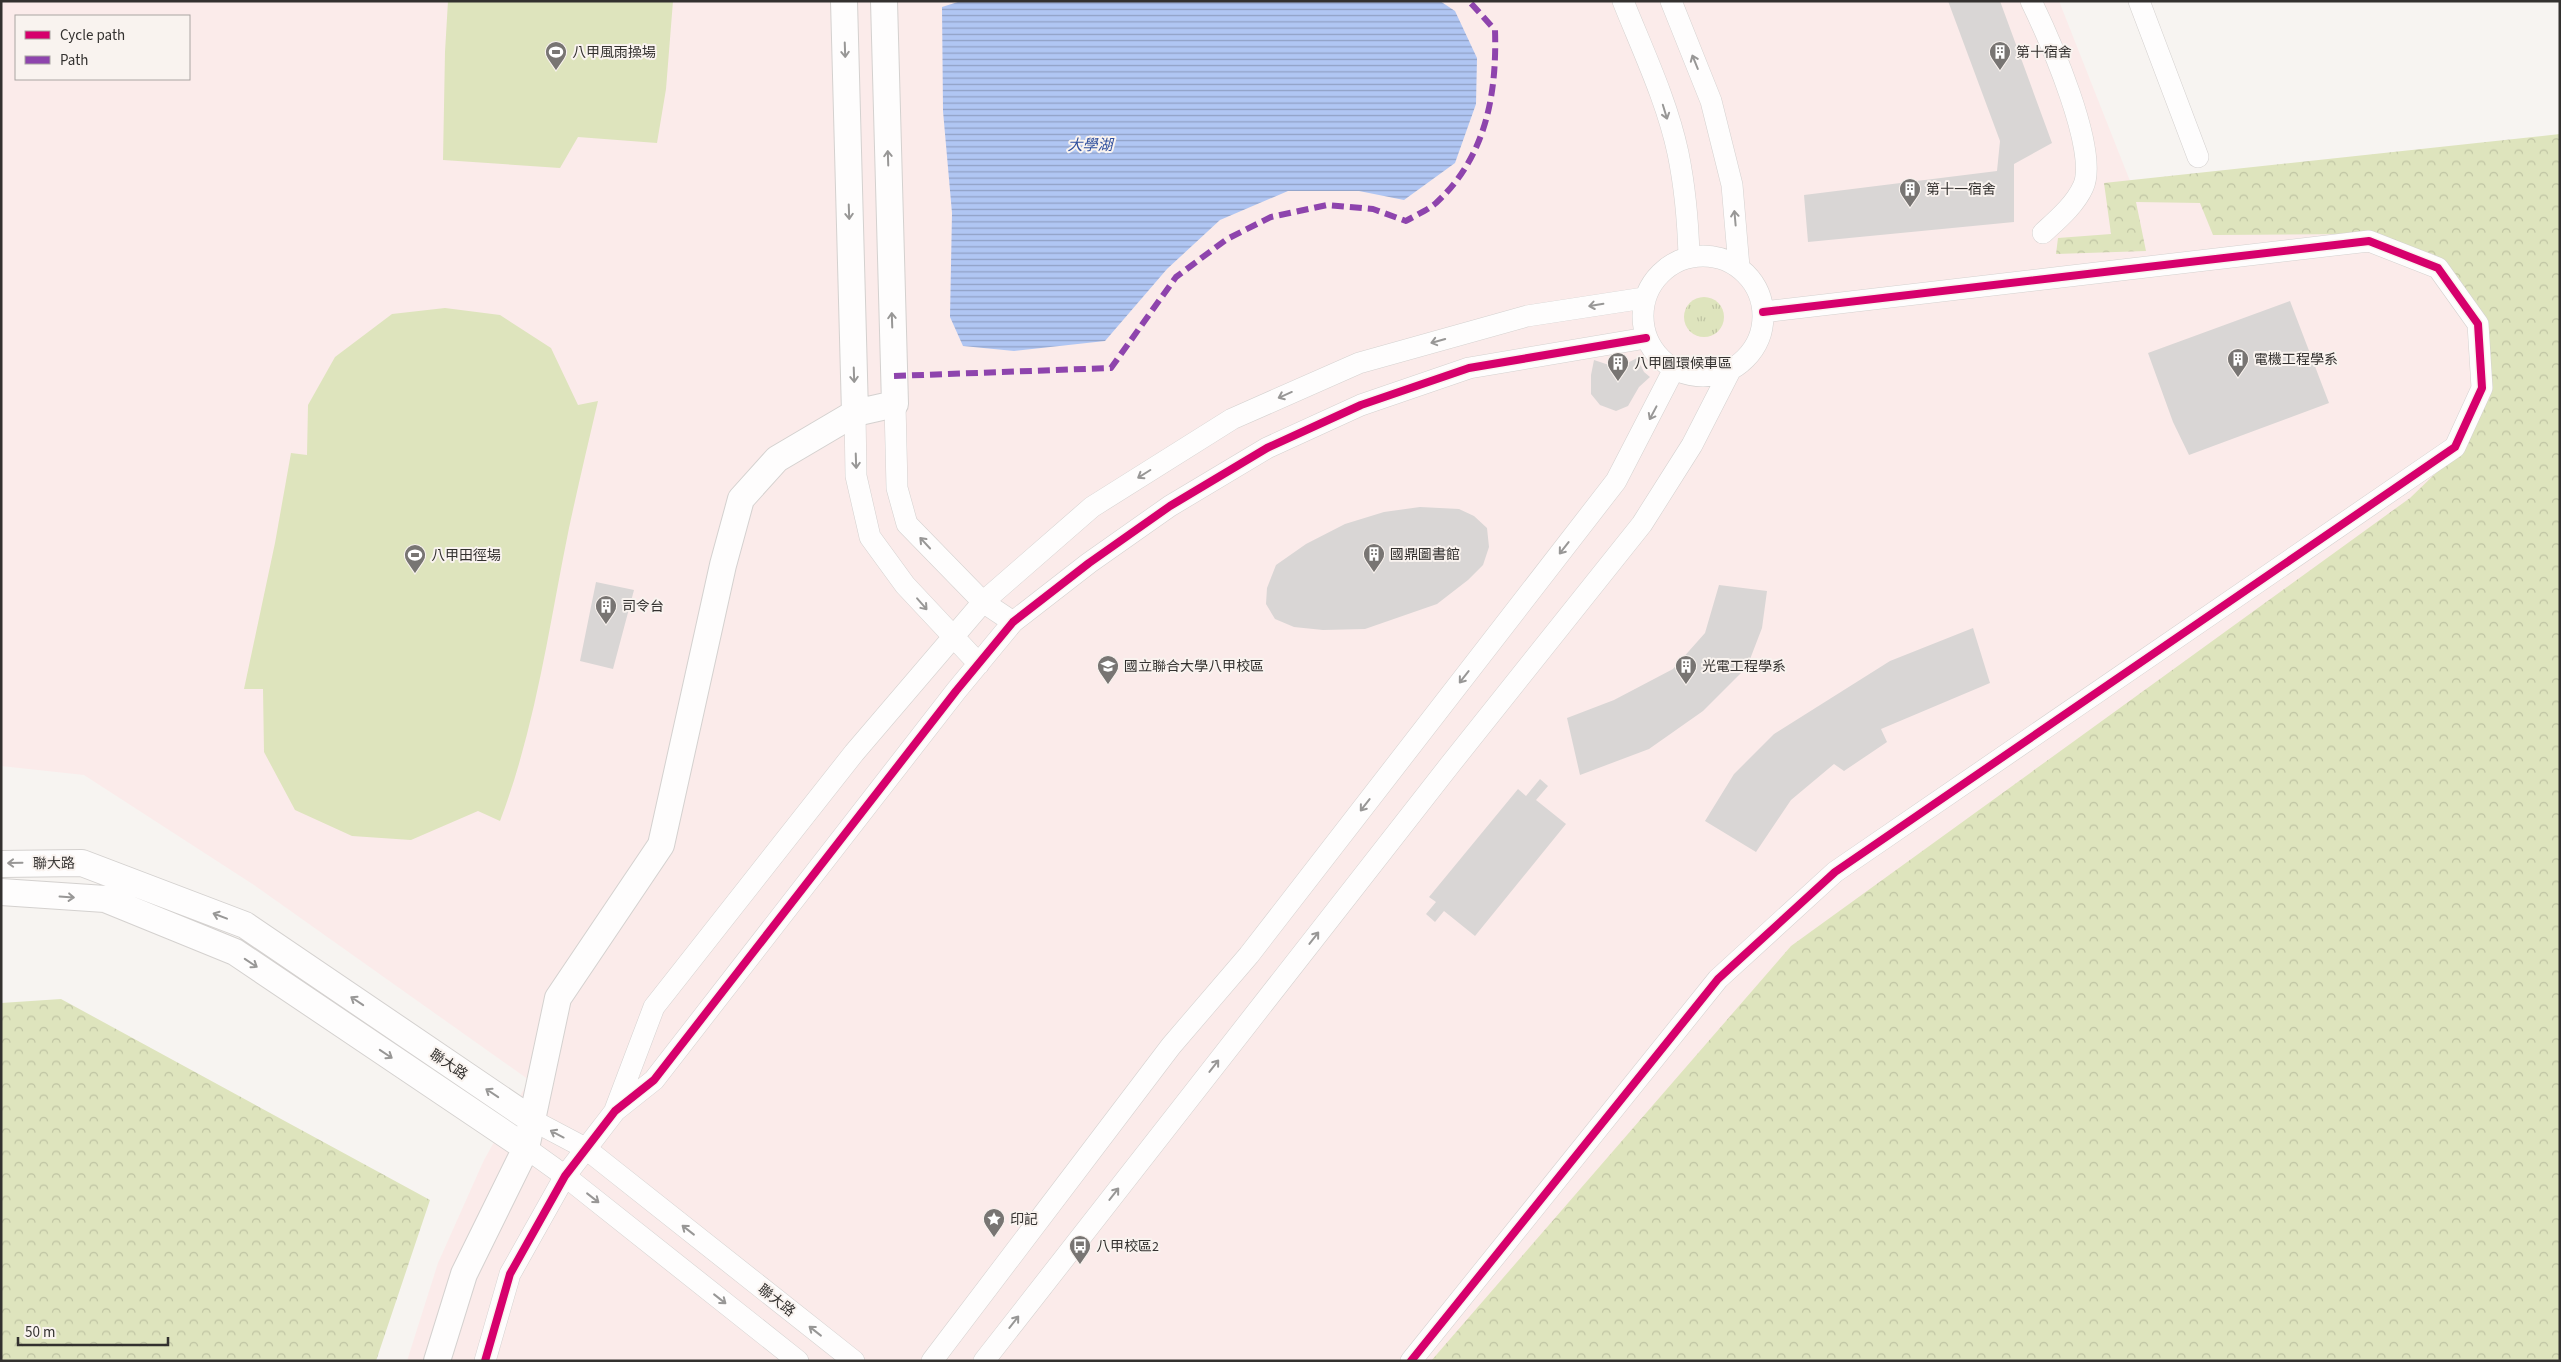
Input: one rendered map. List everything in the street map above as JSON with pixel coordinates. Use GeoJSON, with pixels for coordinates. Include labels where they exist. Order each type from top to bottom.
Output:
{"type":"FeatureCollection","features":[{"type":"Feature","properties":{"kind":"street"},"geometry":{"type":"LineString","coordinates":[[844,1],[856,476],[870,537],[905,585],[952,638],[979,664]]}},
{"type":"Feature","properties":{"kind":"street"},"geometry":{"type":"LineString","coordinates":[[884,1],[897,488],[907,524],[983,602],[1013,622]]}},
{"type":"Feature","properties":{"kind":"street"},"geometry":{"type":"LineString","coordinates":[[1623,1],[1657,85],[1678,153],[1688,224],[1689,256]]}},
{"type":"Feature","properties":{"kind":"street"},"geometry":{"type":"LineString","coordinates":[[1671,1],[1711,101],[1732,185],[1739,267]]}},
{"type":"Feature","properties":{"kind":"street"},"geometry":{"type":"LineString","coordinates":[[2031,1],[2067,86],[2080,127],[2086,157],[2084,186],[2064,212],[2043,233]]}},
{"type":"Feature","properties":{"kind":"street"},"geometry":{"type":"LineString","coordinates":[[2139,1],[2198,156]]}},
{"type":"Feature","properties":{"kind":"street"},"geometry":{"type":"LineString","coordinates":[[1411,1361],[1706,993],[1732,966],[1836,872],[2455,447],[2482,388],[2478,324],[2438,268],[2369,241],[1764,312]]}},
{"type":"Feature","properties":{"kind":"street"},"geometry":{"type":"LineString","coordinates":[[1706,255],[1724,258],[1739,267],[1752,279],[1760,295],[1764,312],[1758,342],[1749,355],[1731,369],[1712,375],[1693,375],[1674,369],[1653,350],[1646,338],[1642,318],[1644,298],[1654,279],[1670,265],[1689,256],[1706,255]]}},
{"type":"Feature","properties":{"kind":"street"},"geometry":{"type":"LineString","coordinates":[[615,1111],[654,1007],[854,753],[983,602],[1092,507],[1232,419],[1359,363],[1527,316],[1644,298]]}},
{"type":"Feature","properties":{"kind":"street"},"geometry":{"type":"LineString","coordinates":[[485,1361],[510,1274],[565,1176],[585,1148],[615,1111],[654,1080],[1013,622],[1089,563],[1170,506],[1268,448],[1354,408],[1469,368],[1646,338]]}},
{"type":"Feature","properties":{"kind":"street"},"geometry":{"type":"LineString","coordinates":[[932,1361],[1171,1046],[1249,955],[1616,480],[1674,369]]}},
{"type":"Feature","properties":{"kind":"street"},"geometry":{"type":"LineString","coordinates":[[984,1361],[1448,766],[1642,524],[1692,445],[1731,369]]}},
{"type":"Feature","properties":{"kind":"street"},"geometry":{"type":"LineString","coordinates":[[438,1361],[464,1274],[526,1148],[558,998],[661,845],[723,565],[741,499],[777,459],[855,413],[895,404]]}},
{"type":"Feature","properties":{"kind":"street","name":"聯大路"},"geometry":{"type":"LineString","coordinates":[[1,864],[82,862],[244,925],[532,1120],[585,1148],[854,1361]]}},
{"type":"Feature","properties":{"kind":"street","name":"聯大路"},"geometry":{"type":"LineString","coordinates":[[1,892],[105,899],[235,952],[565,1176],[798,1361]]}},
{"type":"Feature","properties":{"kind":"shaded area","name":"國立聯合大學八甲校區"},"geometry":{"type":"Polygon","coordinates":[[[1,1],[2059,1],[2130,181],[2560,139],[2560,494],[1637,1361],[407,1361],[438,1263],[484,1160],[529,1080],[254,885],[84,775],[1,766],[1,1]]]}},
{"type":"Feature","properties":{"kind":"green space","name":"八甲風雨操場"},"geometry":{"type":"Polygon","coordinates":[[[448,1],[673,1],[666,89],[657,143],[578,137],[560,168],[443,160],[448,1]]]}},
{"type":"Feature","properties":{"kind":"green space"},"geometry":{"type":"Polygon","coordinates":[[[2560,134],[2560,1361],[1431,1361],[1791,946],[2410,498],[2463,447],[2475,416],[2471,309],[2433,254],[2354,234],[2213,235],[2200,203],[2136,202],[2146,251],[2056,254],[2058,238],[2111,234],[2104,183],[2560,134]]]}},
{"type":"Feature","properties":{"kind":"green space"},"geometry":{"type":"Polygon","coordinates":[[[1708,297],[1715,300],[1721,306],[1724,317],[1723,325],[1715,334],[1708,337],[1700,337],[1693,334],[1685,325],[1684,313],[1687,306],[1696,298],[1708,297]]]}},
{"type":"Feature","properties":{"kind":"green space","name":"八甲田徑場"},"geometry":{"type":"Polygon","coordinates":[[[445,308],[500,315],[551,348],[578,405],[598,401],[569,528],[532,712],[523,749],[500,821],[478,811],[411,840],[352,836],[295,810],[264,752],[263,689],[244,689],[275,543],[291,453],[307,455],[308,405],[335,357],[392,314],[445,308]]]}},
{"type":"Feature","properties":{"kind":"green space"},"geometry":{"type":"Polygon","coordinates":[[[61,999],[430,1200],[376,1361],[1,1361],[1,1003],[61,999]]]}},
{"type":"Feature","properties":{"kind":"water","name":"大學湖"},"geometry":{"type":"Polygon","coordinates":[[[961,1],[1440,1],[1455,11],[1477,58],[1476,104],[1455,163],[1404,200],[1359,191],[1288,191],[1220,220],[1167,269],[1105,341],[1014,351],[963,346],[950,317],[952,213],[943,111],[942,7],[961,1]]]}},
{"type":"Feature","properties":{"kind":"building"},"geometry":{"type":"Polygon","coordinates":[[[1948,1],[2000,1],[2052,143],[2014,164],[2014,222],[1808,242],[1804,195],[1997,171],[2000,141],[1948,1]]]}},
{"type":"Feature","properties":{"kind":"building","name":"電機工程學系"},"geometry":{"type":"Polygon","coordinates":[[[2290,301],[2329,403],[2189,455],[2173,422],[2148,353],[2290,301]]]}},
{"type":"Feature","properties":{"kind":"building","name":"八甲圓環候車區"},"geometry":{"type":"Polygon","coordinates":[[[1637,358],[1644,372],[1650,377],[1639,387],[1628,406],[1616,411],[1600,405],[1591,394],[1591,375],[1594,360],[1618,368],[1637,358]]]}},
{"type":"Feature","properties":{"kind":"building","name":"國鼎圖書館"},"geometry":{"type":"Polygon","coordinates":[[[1420,507],[1459,509],[1474,516],[1487,528],[1489,547],[1483,565],[1468,580],[1437,604],[1365,629],[1323,630],[1294,627],[1275,619],[1266,604],[1267,588],[1276,565],[1306,544],[1345,524],[1384,512],[1420,507]]]}},
{"type":"Feature","properties":{"kind":"building","name":"司令台"},"geometry":{"type":"Polygon","coordinates":[[[596,582],[634,590],[613,669],[580,661],[596,582]]]}},
{"type":"Feature","properties":{"kind":"building","name":"光電工程學系"},"geometry":{"type":"Polygon","coordinates":[[[1719,585],[1767,591],[1762,628],[1747,667],[1703,711],[1649,749],[1580,775],[1567,718],[1614,700],[1673,669],[1705,633],[1719,585]]]}},
{"type":"Feature","properties":{"kind":"building"},"geometry":{"type":"Polygon","coordinates":[[[1973,628],[1990,683],[1881,729],[1887,742],[1844,771],[1834,764],[1791,800],[1756,852],[1705,821],[1734,774],[1774,734],[1890,661],[1973,628]]]}},
{"type":"Feature","properties":{"kind":"building"},"geometry":{"type":"Polygon","coordinates":[[[1540,779],[1548,786],[1536,800],[1566,824],[1475,936],[1444,911],[1435,922],[1426,914],[1436,902],[1429,897],[1518,789],[1526,796],[1540,779]]]}},
{"type":"Feature","properties":{"kind":"marked path"},"geometry":{"type":"LineString","coordinates":[[894,376],[1111,368],[1176,277],[1227,239],[1271,217],[1327,205],[1373,209],[1406,221],[1429,208],[1453,185],[1467,166],[1485,123],[1490,101],[1494,78],[1495,30],[1469,1]]}},
{"type":"Feature","properties":{"kind":"cycle path"},"geometry":{"type":"LineString","coordinates":[[1411,1361],[1718,979],[1835,872],[2455,447],[2482,388],[2478,324],[2438,268],[2369,241],[1763,312]]}},
{"type":"Feature","properties":{"kind":"cycle path"},"geometry":{"type":"LineString","coordinates":[[485,1361],[510,1274],[565,1176],[615,1111],[654,1080],[956,691],[1013,622],[1089,563],[1170,506],[1267,448],[1361,405],[1469,368],[1646,338]]}},
{"type":"Feature","properties":{"kind":"place","name":"八甲風雨操場"},"geometry":{"type":"Point","coordinates":[556,71]}},
{"type":"Feature","properties":{"kind":"place","name":"第十宿舍"},"geometry":{"type":"Point","coordinates":[2000,71]}},
{"type":"Feature","properties":{"kind":"place","name":"第十一宿舍"},"geometry":{"type":"Point","coordinates":[1910,208]}},
{"type":"Feature","properties":{"kind":"place","name":"電機工程學系"},"geometry":{"type":"Point","coordinates":[2238,378]}},
{"type":"Feature","properties":{"kind":"place","name":"八甲圓環候車區"},"geometry":{"type":"Point","coordinates":[1618,382]}},
{"type":"Feature","properties":{"kind":"place","name":"國鼎圖書館"},"geometry":{"type":"Point","coordinates":[1374,573]}},
{"type":"Feature","properties":{"kind":"place","name":"八甲田徑場"},"geometry":{"type":"Point","coordinates":[415,574]}},
{"type":"Feature","properties":{"kind":"place","name":"司令台"},"geometry":{"type":"Point","coordinates":[606,625]}},
{"type":"Feature","properties":{"kind":"place","name":"國立聯合大學八甲校區"},"geometry":{"type":"Point","coordinates":[1108,685]}},
{"type":"Feature","properties":{"kind":"place","name":"光電工程學系"},"geometry":{"type":"Point","coordinates":[1686,685]}},
{"type":"Feature","properties":{"kind":"place","name":"印記"},"geometry":{"type":"Point","coordinates":[994,1238]}},
{"type":"Feature","properties":{"kind":"place","name":"八甲校區2"},"geometry":{"type":"Point","coordinates":[1080,1265]}}]}
